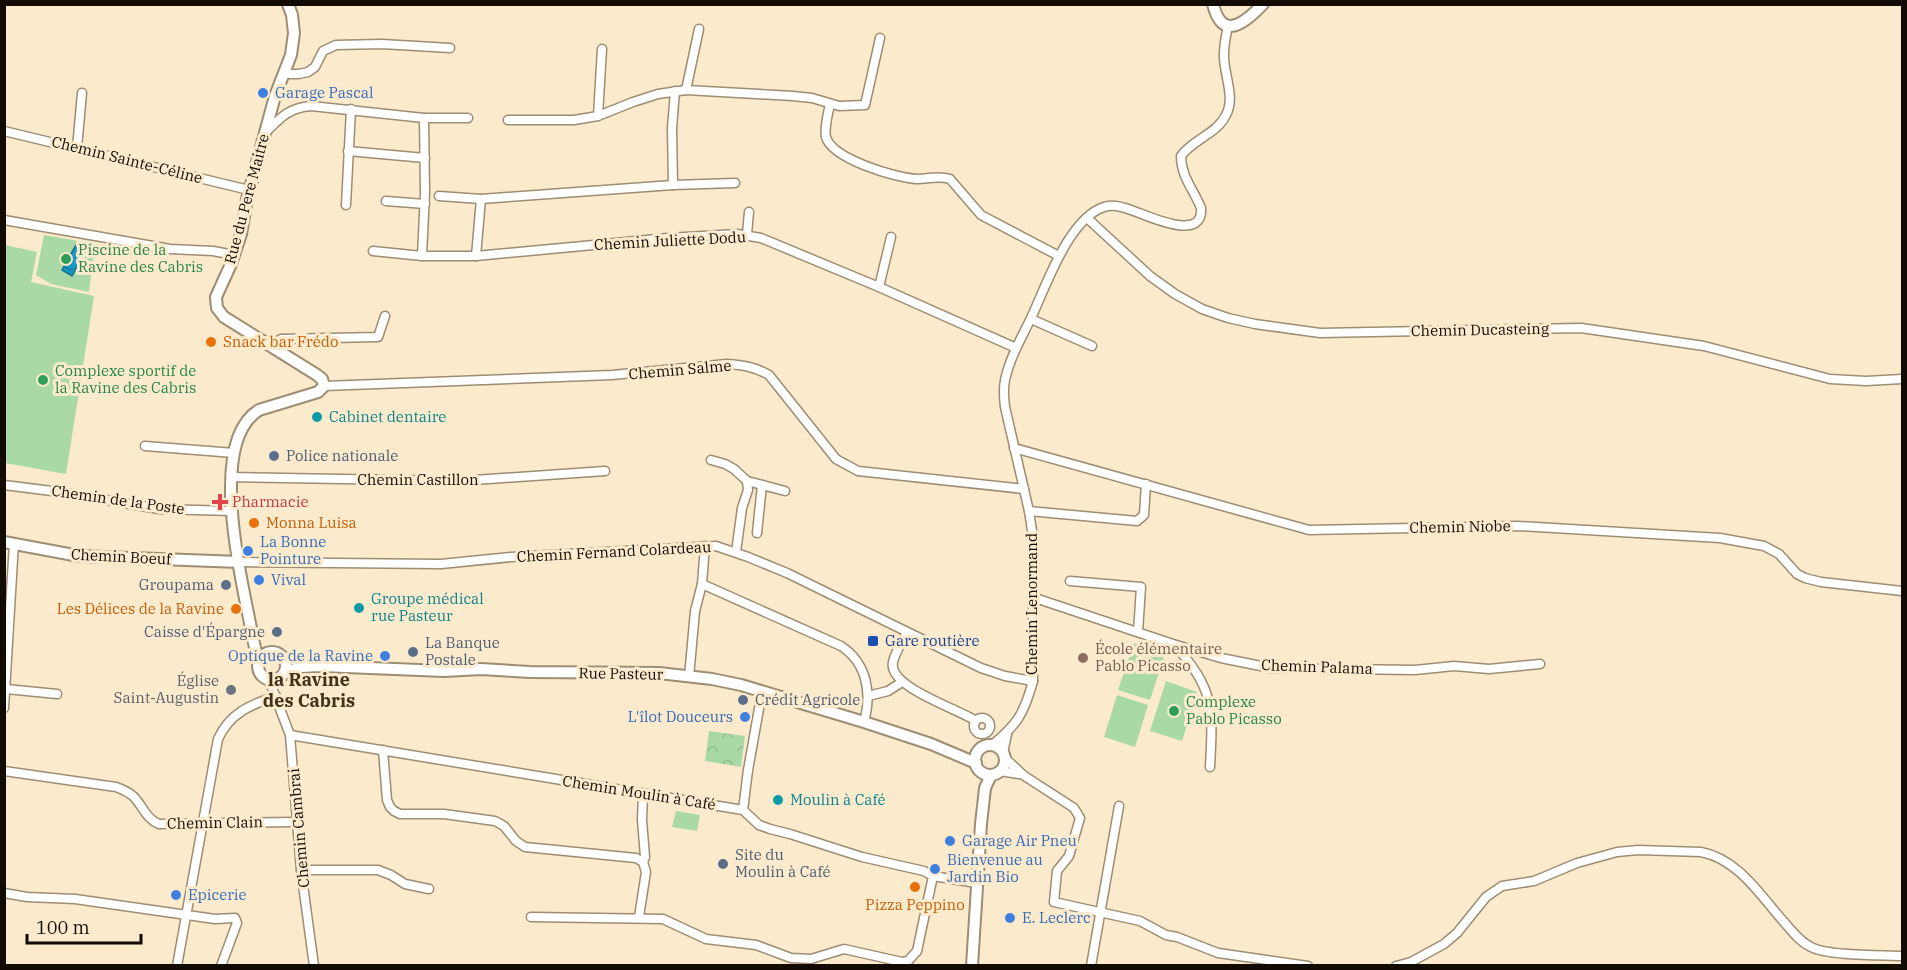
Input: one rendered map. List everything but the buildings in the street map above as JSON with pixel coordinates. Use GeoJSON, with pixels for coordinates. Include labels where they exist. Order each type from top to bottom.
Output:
{"type":"FeatureCollection","features":[{"type":"Feature","properties":{"kind":"main road","name":"Rue du Pere Maitre"},"geometry":{"type":"LineString","coordinates":[[288,4],[294,33],[291,55],[274,96],[249,190],[241,234],[216,297],[217,308],[224,317],[317,375],[324,386]]}},
{"type":"Feature","properties":{"kind":"main road"},"geometry":{"type":"LineString","coordinates":[[1213,4],[1218,19],[1228,26],[1240,25],[1263,4]]}},
{"type":"Feature","properties":{"kind":"main road"},"geometry":{"type":"LineString","coordinates":[[279,673],[262,676],[259,670],[264,656],[256,652],[232,512],[230,493],[234,453],[241,429],[251,415],[259,410],[318,392],[324,386]]}},
{"type":"Feature","properties":{"kind":"main road","name":"Chemin Boeuf"},"geometry":{"type":"LineString","coordinates":[[9,542],[79,556],[240,562]]}},
{"type":"Feature","properties":{"kind":"main road","name":"Rue Pasteur"},"geometry":{"type":"LineString","coordinates":[[264,656],[276,653],[284,658],[279,673]]}},
{"type":"Feature","properties":{"kind":"main road","name":"Rue Pasteur"},"geometry":{"type":"LineString","coordinates":[[279,673],[301,667],[344,666],[444,671],[481,669],[530,672],[659,673],[722,681],[931,744],[987,770]]}},
{"type":"Feature","properties":{"kind":"main road","name":"Rue Pasteur"},"geometry":{"type":"LineString","coordinates":[[931,744],[978,752]]}},
{"type":"Feature","properties":{"kind":"main road"},"geometry":{"type":"LineString","coordinates":[[972,966],[987,770],[978,752],[981,748],[991,746],[999,749],[1004,755],[1003,767],[987,770]]}},
{"type":"Feature","properties":{"kind":"street","name":"Chemin Lenormand"},"geometry":{"type":"LineString","coordinates":[[991,746],[1007,733],[1019,718],[1033,681],[1033,537],[1004,391],[1006,378],[1016,348],[1059,256],[1072,234],[1086,218],[1104,207],[1113,206],[1179,226],[1193,223],[1199,218],[1201,208],[1181,167],[1181,156],[1192,144],[1212,131],[1227,114],[1229,91],[1224,56],[1228,26]]}},
{"type":"Feature","properties":{"kind":"street"},"geometry":{"type":"LineString","coordinates":[[686,90],[699,29]]}},
{"type":"Feature","properties":{"kind":"street"},"geometry":{"type":"LineString","coordinates":[[508,120],[574,120],[598,116],[658,94],[686,90],[793,96],[812,98],[839,106],[865,105],[880,38]]}},
{"type":"Feature","properties":{"kind":"street"},"geometry":{"type":"LineString","coordinates":[[284,74],[308,72],[315,67],[323,51],[336,45],[382,44],[450,48]]}},
{"type":"Feature","properties":{"kind":"street"},"geometry":{"type":"LineString","coordinates":[[598,116],[602,49]]}},
{"type":"Feature","properties":{"kind":"street"},"geometry":{"type":"LineString","coordinates":[[673,185],[672,129],[675,92]]}},
{"type":"Feature","properties":{"kind":"street"},"geometry":{"type":"LineString","coordinates":[[77,148],[82,93]]}},
{"type":"Feature","properties":{"kind":"street"},"geometry":{"type":"LineString","coordinates":[[830,104],[825,135],[829,144],[842,155],[897,176],[950,179],[981,215],[1059,256]]}},
{"type":"Feature","properties":{"kind":"street"},"geometry":{"type":"LineString","coordinates":[[264,134],[297,107],[351,109],[424,118],[468,118]]}},
{"type":"Feature","properties":{"kind":"street"},"geometry":{"type":"LineString","coordinates":[[346,206],[351,109]]}},
{"type":"Feature","properties":{"kind":"street"},"geometry":{"type":"LineString","coordinates":[[422,255],[425,204],[424,118]]}},
{"type":"Feature","properties":{"kind":"street","name":"Chemin Sainte-Céline"},"geometry":{"type":"LineString","coordinates":[[4,131],[249,190]]}},
{"type":"Feature","properties":{"kind":"street"},"geometry":{"type":"LineString","coordinates":[[348,151],[425,158]]}},
{"type":"Feature","properties":{"kind":"street"},"geometry":{"type":"LineString","coordinates":[[439,196],[481,199],[673,185],[735,183]]}},
{"type":"Feature","properties":{"kind":"street"},"geometry":{"type":"LineString","coordinates":[[476,255],[481,199]]}},
{"type":"Feature","properties":{"kind":"street"},"geometry":{"type":"LineString","coordinates":[[386,201],[425,204]]}},
{"type":"Feature","properties":{"kind":"street"},"geometry":{"type":"LineString","coordinates":[[747,234],[750,212]]}},
{"type":"Feature","properties":{"kind":"street","name":"Chemin Ducasteing"},"geometry":{"type":"LineString","coordinates":[[1086,218],[1150,276],[1175,294],[1202,309],[1255,324],[1320,333],[1581,328],[1704,345],[1830,379],[1866,381],[1902,379]]}},
{"type":"Feature","properties":{"kind":"street"},"geometry":{"type":"LineString","coordinates":[[4,220],[170,249],[213,251],[234,255]]}},
{"type":"Feature","properties":{"kind":"street","name":"Chemin Juliette Dodu"},"geometry":{"type":"LineString","coordinates":[[373,251],[422,255],[476,255],[668,238],[747,234],[879,287],[1016,348]]}},
{"type":"Feature","properties":{"kind":"street"},"geometry":{"type":"LineString","coordinates":[[879,287],[891,237]]}},
{"type":"Feature","properties":{"kind":"street"},"geometry":{"type":"LineString","coordinates":[[270,346],[281,339],[378,337],[385,316]]}},
{"type":"Feature","properties":{"kind":"street"},"geometry":{"type":"LineString","coordinates":[[1030,320],[1092,346]]}},
{"type":"Feature","properties":{"kind":"street","name":"Chemin Salme"},"geometry":{"type":"LineString","coordinates":[[324,386],[612,375],[727,364],[746,365],[769,375],[836,459],[858,471],[1024,489]]}},
{"type":"Feature","properties":{"kind":"street"},"geometry":{"type":"LineString","coordinates":[[146,446],[234,453]]}},
{"type":"Feature","properties":{"kind":"street","name":"Chemin Niobe"},"geometry":{"type":"LineString","coordinates":[[1014,448],[1309,530],[1518,526],[1720,538],[1764,546],[1779,554],[1797,574],[1805,578],[1821,582],[1902,591]]}},
{"type":"Feature","properties":{"kind":"street"},"geometry":{"type":"LineString","coordinates":[[711,460],[734,469],[747,481],[785,491]]}},
{"type":"Feature","properties":{"kind":"street","name":"Chemin Castillon"},"geometry":{"type":"LineString","coordinates":[[231,477],[460,481],[605,471]]}},
{"type":"Feature","properties":{"kind":"street"},"geometry":{"type":"LineString","coordinates":[[736,552],[741,508],[748,490],[747,481]]}},
{"type":"Feature","properties":{"kind":"street"},"geometry":{"type":"LineString","coordinates":[[1029,511],[1137,521],[1144,515],[1146,484]]}},
{"type":"Feature","properties":{"kind":"street","name":"Chemin de la Poste"},"geometry":{"type":"LineString","coordinates":[[4,485],[159,509],[232,512]]}},
{"type":"Feature","properties":{"kind":"street"},"geometry":{"type":"LineString","coordinates":[[757,533],[762,485]]}},
{"type":"Feature","properties":{"kind":"street"},"geometry":{"type":"LineString","coordinates":[[4,708],[9,542]]}},
{"type":"Feature","properties":{"kind":"street"},"geometry":{"type":"LineString","coordinates":[[689,677],[695,611],[702,584],[705,546]]}},
{"type":"Feature","properties":{"kind":"street","name":"Chemin Fernand Colardeau"},"geometry":{"type":"LineString","coordinates":[[240,562],[441,564],[511,557],[705,546],[723,548],[787,573],[992,672],[1033,681]]}},
{"type":"Feature","properties":{"kind":"street"},"geometry":{"type":"LineString","coordinates":[[1070,581],[1141,587],[1138,632]]}},
{"type":"Feature","properties":{"kind":"street"},"geometry":{"type":"LineString","coordinates":[[702,584],[848,651],[862,668],[868,696],[864,722]]}},
{"type":"Feature","properties":{"kind":"street","name":"Chemin Palama"},"geometry":{"type":"LineString","coordinates":[[1032,597],[1202,653],[1271,669],[1415,670],[1454,666],[1489,669],[1540,664]]}},
{"type":"Feature","properties":{"kind":"street"},"geometry":{"type":"LineString","coordinates":[[907,632],[893,661],[893,669],[902,682],[976,721]]}},
{"type":"Feature","properties":{"kind":"street"},"geometry":{"type":"LineString","coordinates":[[1173,644],[1196,669],[1208,698],[1212,726],[1210,767]]}},
{"type":"Feature","properties":{"kind":"street"},"geometry":{"type":"LineString","coordinates":[[1196,669],[1202,653]]}},
{"type":"Feature","properties":{"kind":"street","name":"Chemin Cambrai"},"geometry":{"type":"LineString","coordinates":[[279,673],[275,694],[291,735],[301,870],[314,966]]}},
{"type":"Feature","properties":{"kind":"street"},"geometry":{"type":"LineString","coordinates":[[868,696],[888,691],[902,682]]}},
{"type":"Feature","properties":{"kind":"street"},"geometry":{"type":"LineString","coordinates":[[6,689],[57,694]]}},
{"type":"Feature","properties":{"kind":"street"},"geometry":{"type":"LineString","coordinates":[[743,810],[762,692]]}},
{"type":"Feature","properties":{"kind":"street"},"geometry":{"type":"LineString","coordinates":[[177,966],[218,739],[232,717],[275,694]]}},
{"type":"Feature","properties":{"kind":"street","name":"Chemin Lenormand"},"geometry":{"type":"LineString","coordinates":[[1004,755],[1007,733]]}},
{"type":"Feature","properties":{"kind":"street","name":"Chemin Moulin à Café"},"geometry":{"type":"LineString","coordinates":[[291,735],[743,810],[759,825],[770,829],[862,857],[924,871],[933,876],[977,883]]}},
{"type":"Feature","properties":{"kind":"street"},"geometry":{"type":"LineString","coordinates":[[383,750],[387,800],[392,809],[400,814],[444,814],[491,819],[500,823],[516,841],[525,846],[636,858],[643,862]]}},
{"type":"Feature","properties":{"kind":"street"},"geometry":{"type":"LineString","coordinates":[[1004,755],[1023,775],[1074,808],[1080,818],[1069,856],[1057,871],[1054,902],[1140,921],[1166,935],[1218,953],[1308,966]]}},
{"type":"Feature","properties":{"kind":"street"},"geometry":{"type":"LineString","coordinates":[[987,770],[1023,775]]}},
{"type":"Feature","properties":{"kind":"street","name":"Chemin Clain"},"geometry":{"type":"LineString","coordinates":[[4,771],[116,787],[134,797],[151,819],[159,824],[297,822]]}},
{"type":"Feature","properties":{"kind":"street"},"geometry":{"type":"LineString","coordinates":[[639,917],[646,872],[643,862],[645,856],[642,820],[643,794]]}},
{"type":"Feature","properties":{"kind":"street"},"geometry":{"type":"LineString","coordinates":[[1091,966],[1119,806]]}},
{"type":"Feature","properties":{"kind":"street"},"geometry":{"type":"LineString","coordinates":[[1396,966],[1411,963],[1444,944],[1457,933],[1486,897],[1502,886],[1534,881],[1577,863],[1617,852],[1638,850],[1701,852],[1732,864],[1797,937],[1811,948],[1830,953],[1902,956]]}},
{"type":"Feature","properties":{"kind":"street"},"geometry":{"type":"LineString","coordinates":[[301,870],[378,870],[405,884],[429,889]]}},
{"type":"Feature","properties":{"kind":"street"},"geometry":{"type":"LineString","coordinates":[[531,917],[639,917],[670,920],[706,939],[756,945],[791,958],[811,959],[844,949],[902,962],[908,961],[916,951],[933,876]]}},
{"type":"Feature","properties":{"kind":"street"},"geometry":{"type":"LineString","coordinates":[[4,893],[27,897],[75,899],[215,919],[232,917],[237,919],[221,966]]}},
{"type":"Feature","properties":{"kind":"green space","name":"Piscine de la Ravine des Cabris"},"geometry":{"type":"Polygon","coordinates":[[[44,235],[95,244],[89,292],[51,284],[36,275],[44,235]]]}},
{"type":"Feature","properties":{"kind":"green space","name":"Complexe sportif de la Ravine des Cabris"},"geometry":{"type":"Polygon","coordinates":[[[5,245],[37,252],[31,282],[94,296],[66,474],[5,463],[5,245]]]}},
{"type":"Feature","properties":{"kind":"green space"},"geometry":{"type":"Polygon","coordinates":[[[1134,643],[1165,654],[1150,700],[1118,690],[1134,643]]]}},
{"type":"Feature","properties":{"kind":"green space","name":"Complexe Pablo Picasso"},"geometry":{"type":"Polygon","coordinates":[[[1166,681],[1197,692],[1182,741],[1150,731],[1166,681]]]}},
{"type":"Feature","properties":{"kind":"green space"},"geometry":{"type":"Polygon","coordinates":[[[1117,695],[1148,705],[1135,747],[1104,737],[1117,695]]]}},
{"type":"Feature","properties":{"kind":"green space"},"geometry":{"type":"Polygon","coordinates":[[[709,731],[745,736],[741,767],[705,761],[709,731]]]}},
{"type":"Feature","properties":{"kind":"green space"},"geometry":{"type":"Polygon","coordinates":[[[676,811],[700,815],[697,831],[672,827],[676,811]]]}},
{"type":"Feature","properties":{"kind":"water"},"geometry":{"type":"Polygon","coordinates":[[[76,245],[86,251],[72,276],[62,270],[76,245]]]}},
{"type":"Feature","properties":{"kind":"place","name":"Garage Pascal"},"geometry":{"type":"Point","coordinates":[263,93]}},
{"type":"Feature","properties":{"kind":"place","name":"Piscine de la Ravine des Cabris"},"geometry":{"type":"Point","coordinates":[66,259]}},
{"type":"Feature","properties":{"kind":"place","name":"Snack bar Frédo"},"geometry":{"type":"Point","coordinates":[211,342]}},
{"type":"Feature","properties":{"kind":"place","name":"Complexe sportif de la Ravine des Cabris"},"geometry":{"type":"Point","coordinates":[43,380]}},
{"type":"Feature","properties":{"kind":"place","name":"Cabinet dentaire"},"geometry":{"type":"Point","coordinates":[317,417]}},
{"type":"Feature","properties":{"kind":"place","name":"Police nationale"},"geometry":{"type":"Point","coordinates":[274,456]}},
{"type":"Feature","properties":{"kind":"place","name":"Pharmacie"},"geometry":{"type":"Point","coordinates":[220,502]}},
{"type":"Feature","properties":{"kind":"place","name":"Monna Luisa"},"geometry":{"type":"Point","coordinates":[254,523]}},
{"type":"Feature","properties":{"kind":"place","name":"La Bonne Pointure"},"geometry":{"type":"Point","coordinates":[248,551]}},
{"type":"Feature","properties":{"kind":"place","name":"Vival"},"geometry":{"type":"Point","coordinates":[259,580]}},
{"type":"Feature","properties":{"kind":"place","name":"Groupama"},"geometry":{"type":"Point","coordinates":[226,585]}},
{"type":"Feature","properties":{"kind":"place","name":"Groupe médical rue Pasteur"},"geometry":{"type":"Point","coordinates":[359,608]}},
{"type":"Feature","properties":{"kind":"place","name":"Les Délices de la Ravine"},"geometry":{"type":"Point","coordinates":[236,609]}},
{"type":"Feature","properties":{"kind":"place","name":"Caisse d'Épargne"},"geometry":{"type":"Point","coordinates":[277,632]}},
{"type":"Feature","properties":{"kind":"place","name":"Gare routière"},"geometry":{"type":"Point","coordinates":[873,641]}},
{"type":"Feature","properties":{"kind":"place","name":"La Banque Postale"},"geometry":{"type":"Point","coordinates":[413,652]}},
{"type":"Feature","properties":{"kind":"place","name":"Optique de la Ravine"},"geometry":{"type":"Point","coordinates":[385,656]}},
{"type":"Feature","properties":{"kind":"place","name":"École élémentaire Pablo Picasso"},"geometry":{"type":"Point","coordinates":[1083,658]}},
{"type":"Feature","properties":{"kind":"place","name":"Église Saint-Augustin"},"geometry":{"type":"Point","coordinates":[231,690]}},
{"type":"Feature","properties":{"kind":"place","name":"Crédit Agricole"},"geometry":{"type":"Point","coordinates":[743,700]}},
{"type":"Feature","properties":{"kind":"place","name":"Complexe Pablo Picasso"},"geometry":{"type":"Point","coordinates":[1174,711]}},
{"type":"Feature","properties":{"kind":"place","name":"L'îlot Douceurs"},"geometry":{"type":"Point","coordinates":[745,717]}},
{"type":"Feature","properties":{"kind":"place","name":"Moulin à Café"},"geometry":{"type":"Point","coordinates":[778,800]}},
{"type":"Feature","properties":{"kind":"place","name":"Garage Air Pneu"},"geometry":{"type":"Point","coordinates":[950,841]}},
{"type":"Feature","properties":{"kind":"place","name":"Site du Moulin à Café"},"geometry":{"type":"Point","coordinates":[723,864]}},
{"type":"Feature","properties":{"kind":"place","name":"Bienvenue au Jardin Bio"},"geometry":{"type":"Point","coordinates":[935,869]}},
{"type":"Feature","properties":{"kind":"place","name":"Pizza Peppino"},"geometry":{"type":"Point","coordinates":[915,887]}},
{"type":"Feature","properties":{"kind":"place","name":"Epicerie"},"geometry":{"type":"Point","coordinates":[176,895]}},
{"type":"Feature","properties":{"kind":"place","name":"E. Leclerc"},"geometry":{"type":"Point","coordinates":[1010,918]}},
{"type":"Feature","properties":{"kind":"district","name":"la Ravine des Cabris"},"geometry":{"type":"Point","coordinates":[309,690]}}]}
